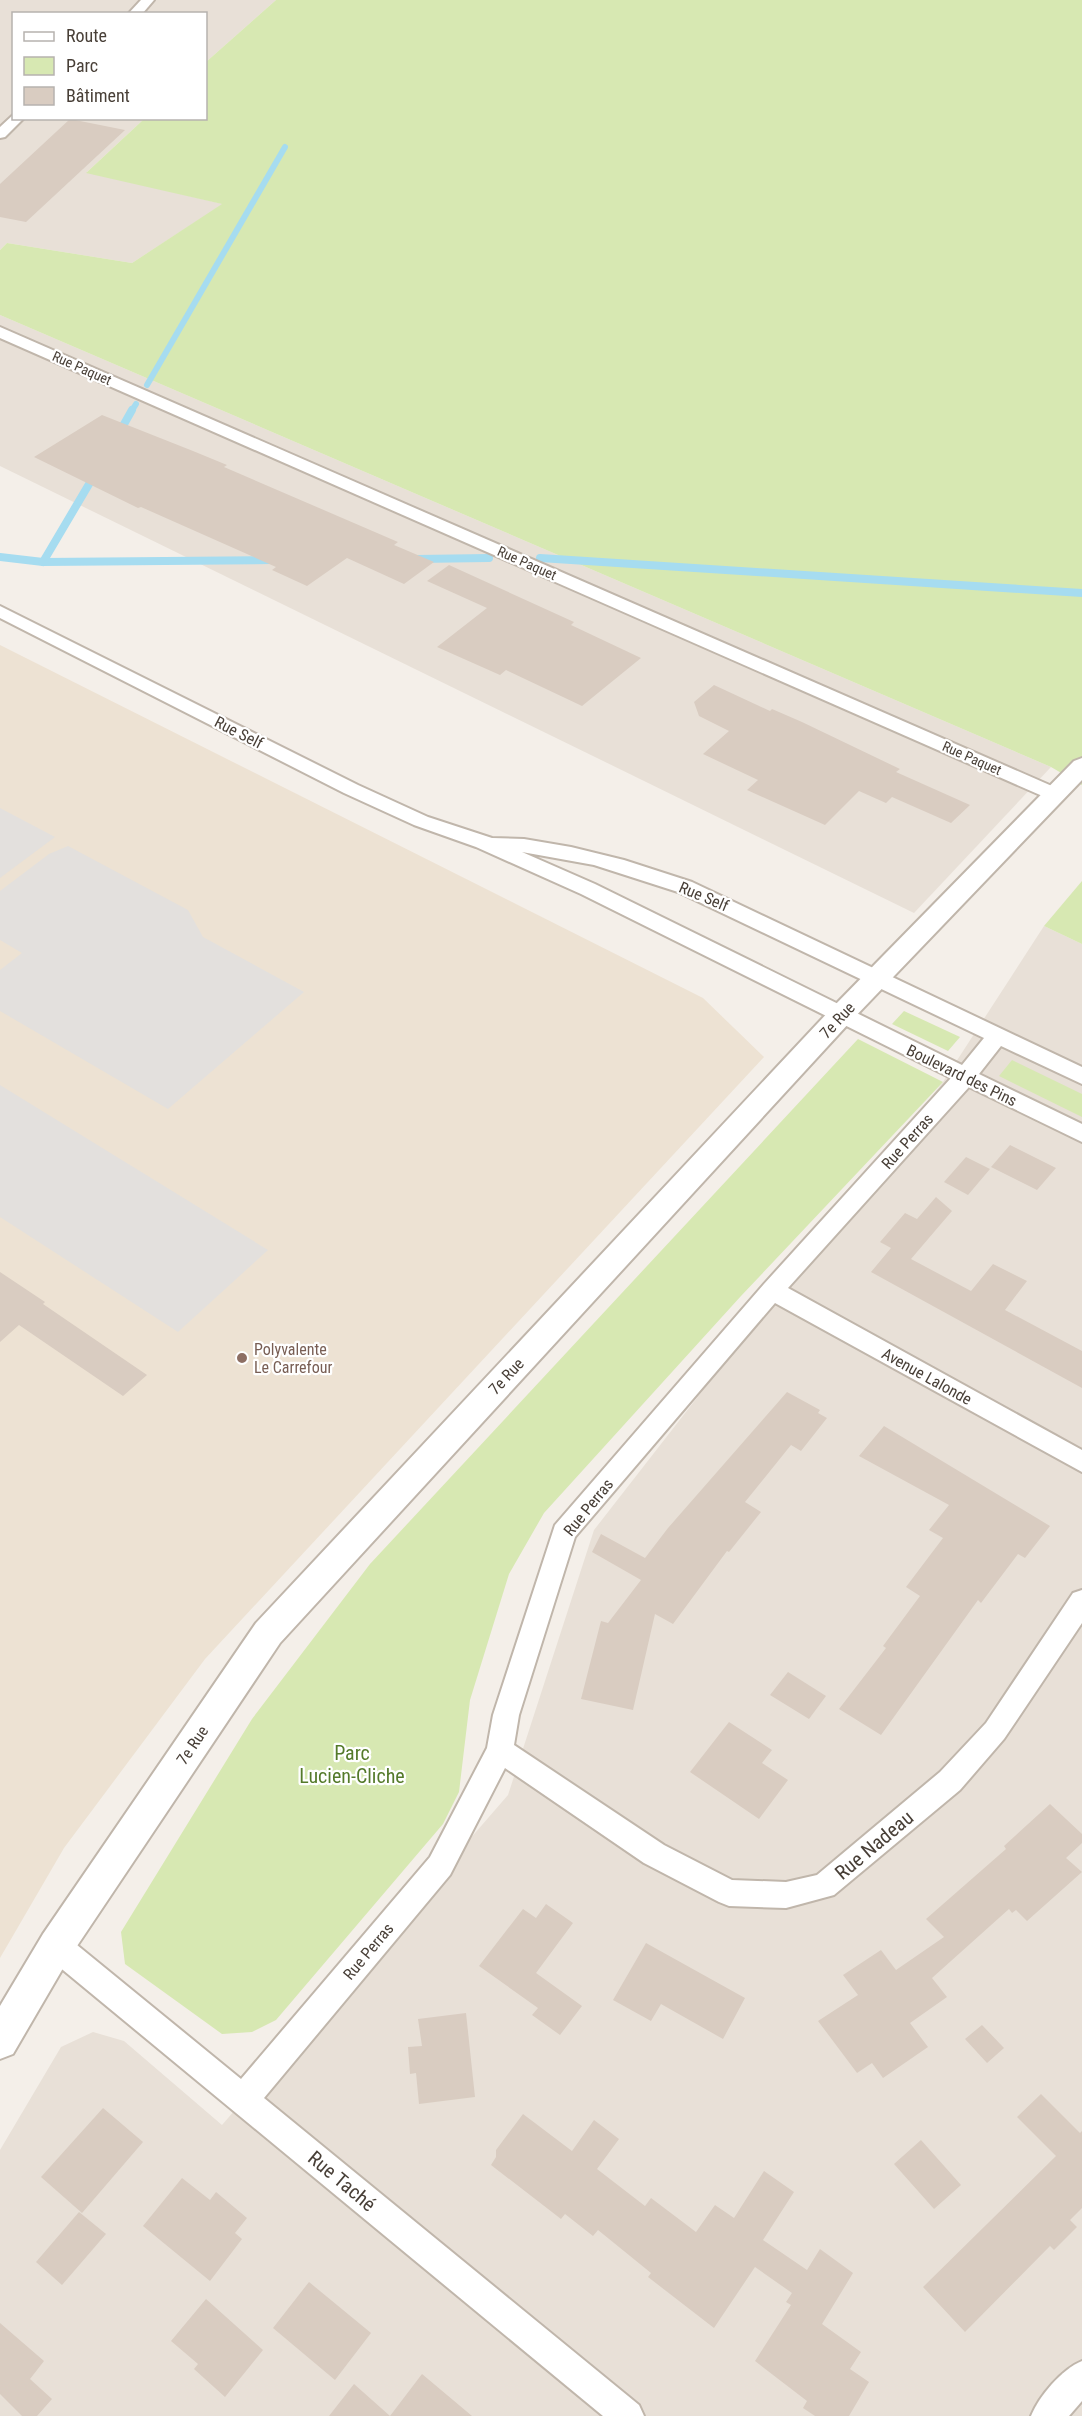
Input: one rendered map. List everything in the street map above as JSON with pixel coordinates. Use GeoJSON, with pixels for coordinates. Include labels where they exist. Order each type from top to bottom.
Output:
{"type":"FeatureCollection","features":[{"type":"Feature","properties":{"kind":"street"},"geometry":{"type":"LineString","coordinates":[[136,12],[148,0]]}},
{"type":"Feature","properties":{"kind":"street"},"geometry":{"type":"LineString","coordinates":[[0,134],[16,120]]}},
{"type":"Feature","properties":{"kind":"street","name":"Rue Paquet"},"geometry":{"type":"LineString","coordinates":[[0,332],[1054,794]]}},
{"type":"Feature","properties":{"kind":"street","name":"Rue Self"},"geometry":{"type":"LineString","coordinates":[[0,611],[351,789],[421,821],[483,842],[588,889],[841,1015]]}},
{"type":"Feature","properties":{"kind":"street","name":"7e Rue"},"geometry":{"type":"LineString","coordinates":[[0,2041],[56,1946],[268,1633],[841,1015],[1082,766]]}},
{"type":"Feature","properties":{"kind":"street","name":"Rue Self"},"geometry":{"type":"LineString","coordinates":[[483,842],[543,847],[623,864],[685,887],[879,977]]}},
{"type":"Feature","properties":{"kind":"street"},"geometry":{"type":"LineString","coordinates":[[879,977],[1082,1077]]}},
{"type":"Feature","properties":{"kind":"street","name":"Boulevard des Pins"},"geometry":{"type":"LineString","coordinates":[[841,1015],[1082,1134]]}},
{"type":"Feature","properties":{"kind":"street","name":"Rue Perras"},"geometry":{"type":"LineString","coordinates":[[244,2099],[440,1866],[500,1750],[506,1715],[564,1532],[772,1290],[965,1077],[998,1036]]}},
{"type":"Feature","properties":{"kind":"street","name":"Avenue Lalonde"},"geometry":{"type":"LineString","coordinates":[[772,1290],[1082,1462]]}},
{"type":"Feature","properties":{"kind":"street","name":"Rue Nadeau"},"geometry":{"type":"LineString","coordinates":[[500,1750],[654,1854],[729,1893],[786,1895],[824,1886],[950,1781],[995,1731],[1082,1601]]}},
{"type":"Feature","properties":{"kind":"street","name":"Rue Taché"},"geometry":{"type":"LineString","coordinates":[[56,1946],[628,2416]]}},
{"type":"Feature","properties":{"kind":"street"},"geometry":{"type":"LineString","coordinates":[[1047,2416],[1082,2377]]}},
{"type":"Feature","properties":{"kind":"shaded area"},"geometry":{"type":"Polygon","coordinates":[[[0,0],[276,0],[207,61],[207,12],[12,12],[12,120],[143,120],[87,172],[223,204],[132,263],[7,243],[0,250],[0,0]]]}},
{"type":"Feature","properties":{"kind":"shaded area"},"geometry":{"type":"Polygon","coordinates":[[[0,315],[1051,767],[914,913],[0,466],[0,315]]]}},
{"type":"Feature","properties":{"kind":"shaded area","name":"Polyvalente Le Carrefour"},"geometry":{"type":"Polygon","coordinates":[[[0,645],[703,998],[764,1057],[205,1659],[64,1848],[0,1958],[0,645]]]}},
{"type":"Feature","properties":{"kind":"shaded area"},"geometry":{"type":"Polygon","coordinates":[[[0,808],[55,837],[0,878],[0,808]]]}},
{"type":"Feature","properties":{"kind":"shaded area"},"geometry":{"type":"Polygon","coordinates":[[[68,846],[188,910],[203,937],[304,992],[168,1109],[0,1011],[0,970],[22,953],[0,940],[0,891],[49,854],[68,846]]]}},
{"type":"Feature","properties":{"kind":"shaded area"},"geometry":{"type":"Polygon","coordinates":[[[1044,926],[1082,944],[1082,2416],[0,2416],[0,2150],[61,2047],[93,2032],[124,2041],[222,2125],[508,1795],[594,1530],[943,1082],[1044,926]]]}},
{"type":"Feature","properties":{"kind":"shaded area"},"geometry":{"type":"Polygon","coordinates":[[[0,1085],[268,1250],[178,1332],[0,1217],[0,1085]]]}},
{"type":"Feature","properties":{"kind":"green space"},"geometry":{"type":"Polygon","coordinates":[[[276,0],[1082,0],[1082,785],[1051,767],[0,315],[0,250],[7,243],[132,263],[222,204],[86,173],[143,120],[207,120],[207,61],[276,0]]]}},
{"type":"Feature","properties":{"kind":"green space"},"geometry":{"type":"Polygon","coordinates":[[[1082,881],[1082,944],[1044,926],[1082,881]]]}},
{"type":"Feature","properties":{"kind":"green space"},"geometry":{"type":"Polygon","coordinates":[[[904,1011],[960,1037],[948,1051],[892,1024],[904,1011]]]}},
{"type":"Feature","properties":{"kind":"green space","name":"Parc Lucien-Cliche"},"geometry":{"type":"Polygon","coordinates":[[[858,1039],[943,1082],[741,1296],[544,1513],[509,1574],[470,1700],[459,1792],[443,1824],[276,2020],[252,2032],[222,2034],[125,1964],[121,1932],[252,1719],[370,1564],[858,1039]]]}},
{"type":"Feature","properties":{"kind":"green space"},"geometry":{"type":"Polygon","coordinates":[[[1012,1060],[1082,1094],[1082,1117],[999,1076],[1012,1060]]]}},
{"type":"Feature","properties":{"kind":"building"},"geometry":{"type":"Polygon","coordinates":[[[69,120],[125,130],[26,222],[0,217],[0,184],[69,120]]]}},
{"type":"Feature","properties":{"kind":"building"},"geometry":{"type":"Polygon","coordinates":[[[102,415],[227,465],[224,467],[398,542],[394,545],[434,562],[404,584],[347,558],[307,586],[272,570],[276,567],[141,507],[138,508],[34,457],[102,415]]]}},
{"type":"Feature","properties":{"kind":"building"},"geometry":{"type":"Polygon","coordinates":[[[449,565],[574,622],[571,625],[641,658],[582,706],[506,670],[500,675],[437,647],[487,608],[427,581],[449,565]]]}},
{"type":"Feature","properties":{"kind":"building"},"geometry":{"type":"Polygon","coordinates":[[[714,685],[770,711],[772,709],[802,722],[900,769],[896,772],[970,805],[951,823],[892,797],[886,803],[859,791],[825,825],[747,790],[758,780],[703,754],[729,731],[699,716],[694,702],[714,685]]]}},
{"type":"Feature","properties":{"kind":"building"},"geometry":{"type":"Polygon","coordinates":[[[1010,1145],[1056,1168],[1037,1190],[991,1167],[1010,1145]]]}},
{"type":"Feature","properties":{"kind":"building"},"geometry":{"type":"Polygon","coordinates":[[[966,1157],[990,1169],[968,1195],[944,1182],[966,1157]]]}},
{"type":"Feature","properties":{"kind":"building"},"geometry":{"type":"Polygon","coordinates":[[[936,1197],[952,1211],[911,1259],[971,1291],[993,1264],[1027,1281],[1005,1310],[1082,1351],[1082,1388],[871,1272],[891,1248],[880,1242],[905,1213],[917,1219],[936,1197]]]}},
{"type":"Feature","properties":{"kind":"building"},"geometry":{"type":"Polygon","coordinates":[[[0,1272],[147,1375],[123,1396],[19,1325],[0,1342],[0,1272]]]}},
{"type":"Feature","properties":{"kind":"building"},"geometry":{"type":"Polygon","coordinates":[[[787,1392],[820,1410],[818,1413],[827,1418],[801,1451],[791,1445],[745,1502],[761,1512],[729,1552],[727,1551],[673,1624],[655,1614],[633,1710],[581,1699],[601,1621],[608,1623],[641,1580],[592,1552],[601,1534],[645,1558],[668,1528],[787,1392]]]}},
{"type":"Feature","properties":{"kind":"building"},"geometry":{"type":"Polygon","coordinates":[[[884,1426],[1050,1526],[1025,1558],[1018,1554],[981,1603],[978,1600],[881,1735],[839,1709],[886,1648],[883,1646],[920,1596],[906,1587],[943,1538],[929,1530],[949,1505],[859,1456],[884,1426]]]}},
{"type":"Feature","properties":{"kind":"building"},"geometry":{"type":"Polygon","coordinates":[[[788,1672],[826,1696],[809,1719],[770,1695],[788,1672]]]}},
{"type":"Feature","properties":{"kind":"building"},"geometry":{"type":"Polygon","coordinates":[[[729,1722],[772,1750],[762,1763],[788,1780],[759,1819],[690,1772],[729,1722]]]}},
{"type":"Feature","properties":{"kind":"building"},"geometry":{"type":"Polygon","coordinates":[[[1050,1804],[1082,1834],[1082,1843],[1066,1858],[1082,1872],[1027,1921],[1016,1910],[1012,1913],[1009,1909],[932,1978],[947,1997],[910,2023],[928,2047],[883,2078],[872,2063],[857,2073],[818,2021],[858,1995],[843,1975],[881,1950],[896,1970],[944,1937],[926,1919],[1006,1849],[1004,1846],[1050,1804]]]}},
{"type":"Feature","properties":{"kind":"building"},"geometry":{"type":"Polygon","coordinates":[[[546,1904],[573,1923],[536,1973],[582,2006],[560,2035],[532,2015],[538,2008],[479,1966],[523,1909],[536,1918],[546,1904]]]}},
{"type":"Feature","properties":{"kind":"building"},"geometry":{"type":"Polygon","coordinates":[[[646,1943],[745,1998],[723,2039],[661,2004],[651,2021],[613,2000],[646,1943]]]}},
{"type":"Feature","properties":{"kind":"building"},"geometry":{"type":"Polygon","coordinates":[[[466,2013],[475,2097],[419,2104],[416,2073],[410,2074],[408,2047],[422,2046],[418,2019],[466,2013]]]}},
{"type":"Feature","properties":{"kind":"building"},"geometry":{"type":"Polygon","coordinates":[[[982,2025],[1004,2048],[987,2063],[965,2039],[982,2025]]]}},
{"type":"Feature","properties":{"kind":"building"},"geometry":{"type":"Polygon","coordinates":[[[1041,2094],[1080,2133],[1082,2131],[1082,2208],[1070,2220],[1077,2227],[1054,2250],[1050,2246],[965,2332],[923,2287],[1056,2156],[1017,2117],[1041,2094]]]}},
{"type":"Feature","properties":{"kind":"building"},"geometry":{"type":"Polygon","coordinates":[[[103,2108],[143,2142],[82,2213],[41,2177],[103,2108]]]}},
{"type":"Feature","properties":{"kind":"building"},"geometry":{"type":"Polygon","coordinates":[[[523,2114],[572,2151],[594,2120],[619,2139],[597,2169],[645,2206],[651,2198],[696,2232],[715,2205],[734,2218],[764,2171],[794,2192],[763,2240],[807,2270],[820,2249],[853,2273],[822,2324],[861,2352],[850,2369],[869,2382],[849,2416],[815,2416],[803,2408],[807,2401],[755,2361],[791,2305],[786,2302],[792,2293],[755,2267],[714,2328],[648,2277],[651,2273],[598,2230],[593,2236],[565,2214],[561,2219],[491,2165],[496,2157],[496,2150],[523,2114]]]}},
{"type":"Feature","properties":{"kind":"building"},"geometry":{"type":"Polygon","coordinates":[[[921,2140],[961,2185],[934,2209],[894,2164],[921,2140]]]}},
{"type":"Feature","properties":{"kind":"building"},"geometry":{"type":"Polygon","coordinates":[[[182,2178],[210,2200],[216,2192],[247,2218],[235,2233],[242,2239],[210,2281],[143,2226],[182,2178]]]}},
{"type":"Feature","properties":{"kind":"building"},"geometry":{"type":"Polygon","coordinates":[[[79,2212],[106,2234],[62,2285],[36,2262],[79,2212]]]}},
{"type":"Feature","properties":{"kind":"building"},"geometry":{"type":"Polygon","coordinates":[[[309,2282],[371,2333],[335,2380],[273,2328],[309,2282]]]}},
{"type":"Feature","properties":{"kind":"building"},"geometry":{"type":"Polygon","coordinates":[[[206,2299],[263,2350],[225,2397],[194,2369],[198,2364],[171,2341],[206,2299]]]}},
{"type":"Feature","properties":{"kind":"building"},"geometry":{"type":"Polygon","coordinates":[[[0,2323],[44,2361],[30,2379],[52,2399],[37,2416],[22,2416],[0,2394],[0,2323]]]}},
{"type":"Feature","properties":{"kind":"building"},"geometry":{"type":"Polygon","coordinates":[[[422,2374],[472,2416],[390,2416],[422,2374]]]}},
{"type":"Feature","properties":{"kind":"building"},"geometry":{"type":"Polygon","coordinates":[[[354,2384],[390,2416],[329,2416],[354,2384]]]}},
{"type":"Feature","properties":{"kind":"waterway"},"geometry":{"type":"LineString","coordinates":[[147,385],[285,147]]}},
{"type":"Feature","properties":{"kind":"waterway"},"geometry":{"type":"LineString","coordinates":[[131,412],[136,404]]}},
{"type":"Feature","properties":{"kind":"waterway"},"geometry":{"type":"LineString","coordinates":[[119,433],[132,410]]}},
{"type":"Feature","properties":{"kind":"waterway"},"geometry":{"type":"LineString","coordinates":[[43,562],[95,474]]}},
{"type":"Feature","properties":{"kind":"waterway"},"geometry":{"type":"LineString","coordinates":[[0,557],[43,562]]}},
{"type":"Feature","properties":{"kind":"waterway"},"geometry":{"type":"LineString","coordinates":[[416,559],[489,558]]}},
{"type":"Feature","properties":{"kind":"waterway"},"geometry":{"type":"LineString","coordinates":[[540,558],[1082,593]]}},
{"type":"Feature","properties":{"kind":"waterway"},"geometry":{"type":"LineString","coordinates":[[43,562],[273,560]]}},
{"type":"Feature","properties":{"kind":"place","name":"Polyvalente Le Carrefour"},"geometry":{"type":"Point","coordinates":[242,1358]}}]}
